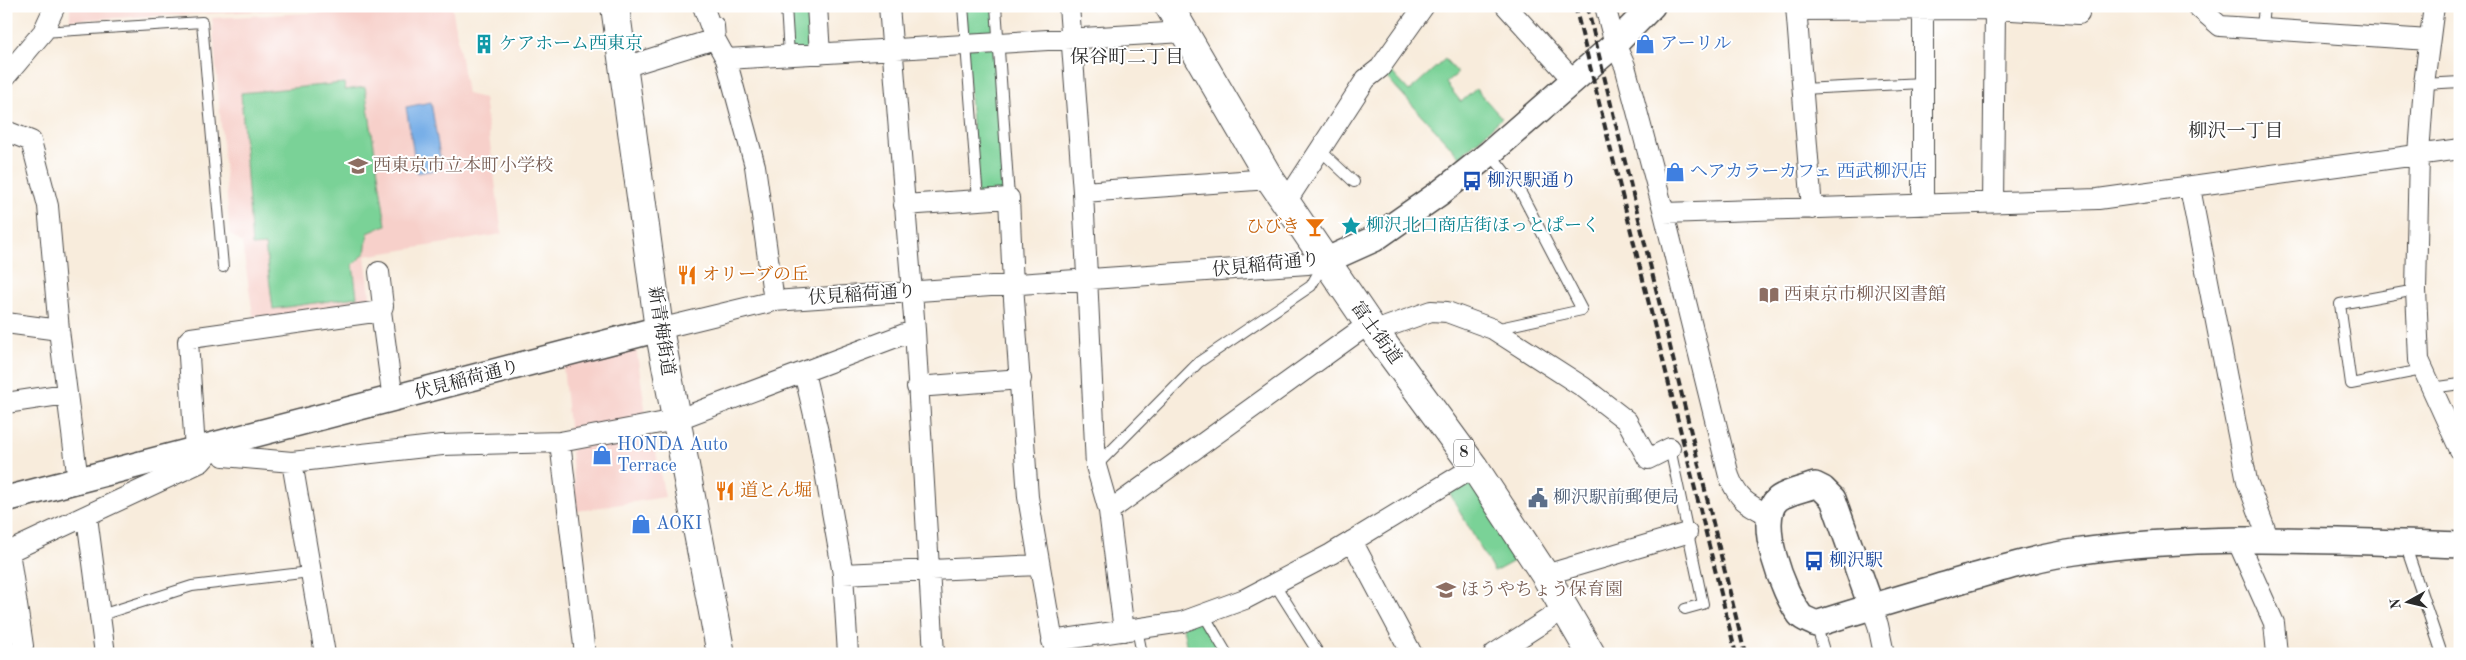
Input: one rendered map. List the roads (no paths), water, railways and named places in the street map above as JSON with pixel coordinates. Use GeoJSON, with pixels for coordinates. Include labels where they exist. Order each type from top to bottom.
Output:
{"type":"FeatureCollection","features":[{"type":"Feature","properties":{"kind":"main road","name":"新青梅街道"},"geometry":{"type":"LineString","coordinates":[[615,6],[659,329],[721,654]]}},
{"type":"Feature","properties":{"kind":"main road","name":"富士街道"},"geometry":{"type":"LineString","coordinates":[[1169,6],[1270,179],[1369,329],[1474,467],[1545,575],[1591,654]]}},
{"type":"Feature","properties":{"kind":"street"},"geometry":{"type":"LineString","coordinates":[[6,76],[43,32],[55,6]]}},
{"type":"Feature","properties":{"kind":"street"},"geometry":{"type":"LineString","coordinates":[[702,6],[715,40],[726,59],[755,166],[774,301]]}},
{"type":"Feature","properties":{"kind":"street"},"geometry":{"type":"LineString","coordinates":[[713,6],[715,40]]}},
{"type":"Feature","properties":{"kind":"street"},"geometry":{"type":"LineString","coordinates":[[817,6],[820,54]]}},
{"type":"Feature","properties":{"kind":"street"},"geometry":{"type":"LineString","coordinates":[[889,6],[910,291],[915,330],[934,654]]}},
{"type":"Feature","properties":{"kind":"street"},"geometry":{"type":"LineString","coordinates":[[1068,6],[1082,192],[1096,466],[1109,511],[1130,630]]}},
{"type":"Feature","properties":{"kind":"street"},"geometry":{"type":"LineString","coordinates":[[1286,202],[1366,79],[1380,68],[1424,6]]}},
{"type":"Feature","properties":{"kind":"street"},"geometry":{"type":"LineString","coordinates":[[1506,6],[1573,80]]}},
{"type":"Feature","properties":{"kind":"street"},"geometry":{"type":"LineString","coordinates":[[1605,6],[1615,44],[1625,66],[1664,213],[1729,476],[1736,493],[1747,504],[1769,515]]}},
{"type":"Feature","properties":{"kind":"street","name":"伏見稲荷通り"},"geometry":{"type":"LineString","coordinates":[[6,499],[394,400],[659,329],[774,301],[1308,264],[1325,260],[1374,239],[1441,192],[1490,154],[1615,44],[1652,6]]}},
{"type":"Feature","properties":{"kind":"street"},"geometry":{"type":"LineString","coordinates":[[2197,6],[2220,26],[2428,40]]}},
{"type":"Feature","properties":{"kind":"street"},"geometry":{"type":"LineString","coordinates":[[2434,6],[2428,40],[2419,154],[2416,290],[2419,360],[2460,450]]}},
{"type":"Feature","properties":{"kind":"street"},"geometry":{"type":"LineString","coordinates":[[1812,209],[1796,8],[1995,9],[2079,14]]}},
{"type":"Feature","properties":{"kind":"street"},"geometry":{"type":"LineString","coordinates":[[1993,203],[1995,9]]}},
{"type":"Feature","properties":{"kind":"street"},"geometry":{"type":"LineString","coordinates":[[1923,10],[1923,206]]}},
{"type":"Feature","properties":{"kind":"street"},"geometry":{"type":"LineString","coordinates":[[726,59],[1184,32]]}},
{"type":"Feature","properties":{"kind":"street"},"geometry":{"type":"LineString","coordinates":[[624,67],[715,40]]}},
{"type":"Feature","properties":{"kind":"street"},"geometry":{"type":"LineString","coordinates":[[6,131],[31,141],[48,206],[59,330],[78,481]]}},
{"type":"Feature","properties":{"kind":"street"},"geometry":{"type":"LineString","coordinates":[[1664,213],[2098,199],[2190,188],[2460,149]]}},
{"type":"Feature","properties":{"kind":"street"},"geometry":{"type":"LineString","coordinates":[[1082,192],[1270,179]]}},
{"type":"Feature","properties":{"kind":"street"},"geometry":{"type":"LineString","coordinates":[[2190,188],[2248,481],[2269,540]]}},
{"type":"Feature","properties":{"kind":"street"},"geometry":{"type":"LineString","coordinates":[[904,205],[1009,198],[1013,285],[1028,497],[1054,647],[1130,630],[1182,622],[1245,599],[1352,541],[1474,467]]}},
{"type":"Feature","properties":{"kind":"street"},"geometry":{"type":"LineString","coordinates":[[379,272],[383,306],[381,310],[394,400]]}},
{"type":"Feature","properties":{"kind":"street"},"geometry":{"type":"LineString","coordinates":[[15,654],[24,646],[8,552],[87,517],[201,462],[205,448],[188,341],[191,338],[381,310]]}},
{"type":"Feature","properties":{"kind":"street"},"geometry":{"type":"LineString","coordinates":[[1109,511],[1369,329],[1431,311],[1447,312],[1493,329],[1583,387],[1626,421],[1648,460],[1670,448]]}},
{"type":"Feature","properties":{"kind":"street"},"geometry":{"type":"LineString","coordinates":[[6,323],[59,330]]}},
{"type":"Feature","properties":{"kind":"street"},"geometry":{"type":"LineString","coordinates":[[205,448],[224,456],[292,462],[442,445],[560,442],[676,420],[915,330]]}},
{"type":"Feature","properties":{"kind":"street"},"geometry":{"type":"LineString","coordinates":[[804,372],[818,432],[843,574],[848,654]]}},
{"type":"Feature","properties":{"kind":"street"},"geometry":{"type":"LineString","coordinates":[[917,387],[1021,380]]}},
{"type":"Feature","properties":{"kind":"street"},"geometry":{"type":"LineString","coordinates":[[6,404],[66,394]]}},
{"type":"Feature","properties":{"kind":"street"},"geometry":{"type":"LineString","coordinates":[[560,442],[585,654]]}},
{"type":"Feature","properties":{"kind":"street"},"geometry":{"type":"LineString","coordinates":[[292,462],[325,654]]}},
{"type":"Feature","properties":{"kind":"street"},"geometry":{"type":"LineString","coordinates":[[1884,654],[1878,625],[1871,606],[1833,499],[1823,489],[1815,485],[1778,499],[1769,515],[1768,533],[1783,581],[1801,617],[1816,624],[1871,606],[2025,562],[2073,552],[2176,541],[2269,540],[2460,545]]}},
{"type":"Feature","properties":{"kind":"street"},"geometry":{"type":"LineString","coordinates":[[87,517],[106,654]]}},
{"type":"Feature","properties":{"kind":"street"},"geometry":{"type":"LineString","coordinates":[[1545,575],[1687,533]]}},
{"type":"Feature","properties":{"kind":"street"},"geometry":{"type":"LineString","coordinates":[[2236,540],[2274,623],[2278,654]]}},
{"type":"Feature","properties":{"kind":"street"},"geometry":{"type":"LineString","coordinates":[[1352,541],[1412,654]]}},
{"type":"Feature","properties":{"kind":"street"},"geometry":{"type":"LineString","coordinates":[[843,574],[1039,565]]}},
{"type":"Feature","properties":{"kind":"street"},"geometry":{"type":"LineString","coordinates":[[1494,654],[1564,609]]}},
{"type":"Feature","properties":{"kind":"lane"},"geometry":{"type":"LineString","coordinates":[[786,6],[789,56]]}},
{"type":"Feature","properties":{"kind":"lane"},"geometry":{"type":"LineString","coordinates":[[963,6],[978,200]]}},
{"type":"Feature","properties":{"kind":"lane"},"geometry":{"type":"LineString","coordinates":[[996,6],[1009,198]]}},
{"type":"Feature","properties":{"kind":"lane"},"geometry":{"type":"LineString","coordinates":[[2262,28],[2264,6]]}},
{"type":"Feature","properties":{"kind":"lane"},"geometry":{"type":"LineString","coordinates":[[43,32],[202,22],[223,268]]}},
{"type":"Feature","properties":{"kind":"lane"},"geometry":{"type":"LineString","coordinates":[[2424,84],[2460,82]]}},
{"type":"Feature","properties":{"kind":"lane"},"geometry":{"type":"LineString","coordinates":[[1802,89],[1923,83]]}},
{"type":"Feature","properties":{"kind":"lane"},"geometry":{"type":"LineString","coordinates":[[1320,150],[1354,182]]}},
{"type":"Feature","properties":{"kind":"lane"},"geometry":{"type":"LineString","coordinates":[[1490,154],[1521,193],[1582,310],[1493,329]]}},
{"type":"Feature","properties":{"kind":"lane"},"geometry":{"type":"LineString","coordinates":[[1096,466],[1199,362],[1311,286],[1325,260]]}},
{"type":"Feature","properties":{"kind":"lane"},"geometry":{"type":"LineString","coordinates":[[2416,290],[2340,304],[2351,384],[2422,370]]}},
{"type":"Feature","properties":{"kind":"lane"},"geometry":{"type":"LineString","coordinates":[[2432,388],[2460,384]]}},
{"type":"Feature","properties":{"kind":"lane"},"geometry":{"type":"LineString","coordinates":[[1670,448],[1703,604],[1685,609]]}},
{"type":"Feature","properties":{"kind":"lane"},"geometry":{"type":"LineString","coordinates":[[2405,544],[2442,654]]}},
{"type":"Feature","properties":{"kind":"lane"},"geometry":{"type":"LineString","coordinates":[[101,615],[192,586],[310,572]]}},
{"type":"Feature","properties":{"kind":"lane"},"geometry":{"type":"LineString","coordinates":[[1274,583],[1319,654]]}},
{"type":"Feature","properties":{"kind":"lane"},"geometry":{"type":"LineString","coordinates":[[1204,615],[1227,654]]}},
{"type":"Feature","properties":{"kind":"lane"},"geometry":{"type":"LineString","coordinates":[[1816,624],[1826,654]]}},
{"type":"Feature","properties":{"kind":"lane"},"geometry":{"type":"LineString","coordinates":[[1130,630],[1142,654]]}},
{"type":"Feature","properties":{"kind":"water"},"geometry":{"type":"Polygon","coordinates":[[[431,102],[442,169],[417,173],[406,107],[431,102]]]}},
{"type":"Feature","properties":{"kind":"railway"},"geometry":{"type":"LineString","coordinates":[[1575,6],[1736,654]]}},
{"type":"Feature","properties":{"kind":"railway"},"geometry":{"type":"LineString","coordinates":[[1587,6],[1745,654]]}},
{"type":"Feature","properties":{"kind":"place","name":"ケアホーム西東京"},"geometry":{"type":"Point","coordinates":[484,44]}},
{"type":"Feature","properties":{"kind":"place","name":"アーリル"},"geometry":{"type":"Point","coordinates":[1645,44]}},
{"type":"Feature","properties":{"kind":"place","name":"西東京市立本町小学校"},"geometry":{"type":"Point","coordinates":[358,166]}},
{"type":"Feature","properties":{"kind":"place","name":"ヘアカラーカフェ 西武柳沢店"},"geometry":{"type":"Point","coordinates":[1675,172]}},
{"type":"Feature","properties":{"kind":"place","name":"柳沢駅通り"},"geometry":{"type":"Point","coordinates":[1472,181]}},
{"type":"Feature","properties":{"kind":"place","name":"柳沢北口商店街ほっとぱーく"},"geometry":{"type":"Point","coordinates":[1351,226]}},
{"type":"Feature","properties":{"kind":"place","name":"ひびき"},"geometry":{"type":"Point","coordinates":[1315,227]}},
{"type":"Feature","properties":{"kind":"place","name":"オリーブの丘"},"geometry":{"type":"Point","coordinates":[687,275]}},
{"type":"Feature","properties":{"kind":"place","name":"西東京市柳沢図書館"},"geometry":{"type":"Point","coordinates":[1769,295]}},
{"type":"Feature","properties":{"kind":"place","name":"HONDA Auto Terrace"},"geometry":{"type":"Point","coordinates":[602,455]}},
{"type":"Feature","properties":{"kind":"place","name":"道とん堀"},"geometry":{"type":"Point","coordinates":[725,491]}},
{"type":"Feature","properties":{"kind":"place","name":"柳沢駅前郵便局"},"geometry":{"type":"Point","coordinates":[1538,498]}},
{"type":"Feature","properties":{"kind":"place","name":"AOKI"},"geometry":{"type":"Point","coordinates":[641,524]}},
{"type":"Feature","properties":{"kind":"place","name":"柳沢駅"},"geometry":{"type":"Point","coordinates":[1814,561]}},
{"type":"Feature","properties":{"kind":"place","name":"ほうやちょう保育園"},"geometry":{"type":"Point","coordinates":[1446,590]}},
{"type":"Feature","properties":{"kind":"district","name":"保谷町二丁目"},"geometry":{"type":"Point","coordinates":[1127,58]}},
{"type":"Feature","properties":{"kind":"district","name":"柳沢一丁目"},"geometry":{"type":"Point","coordinates":[2236,132]}}]}
